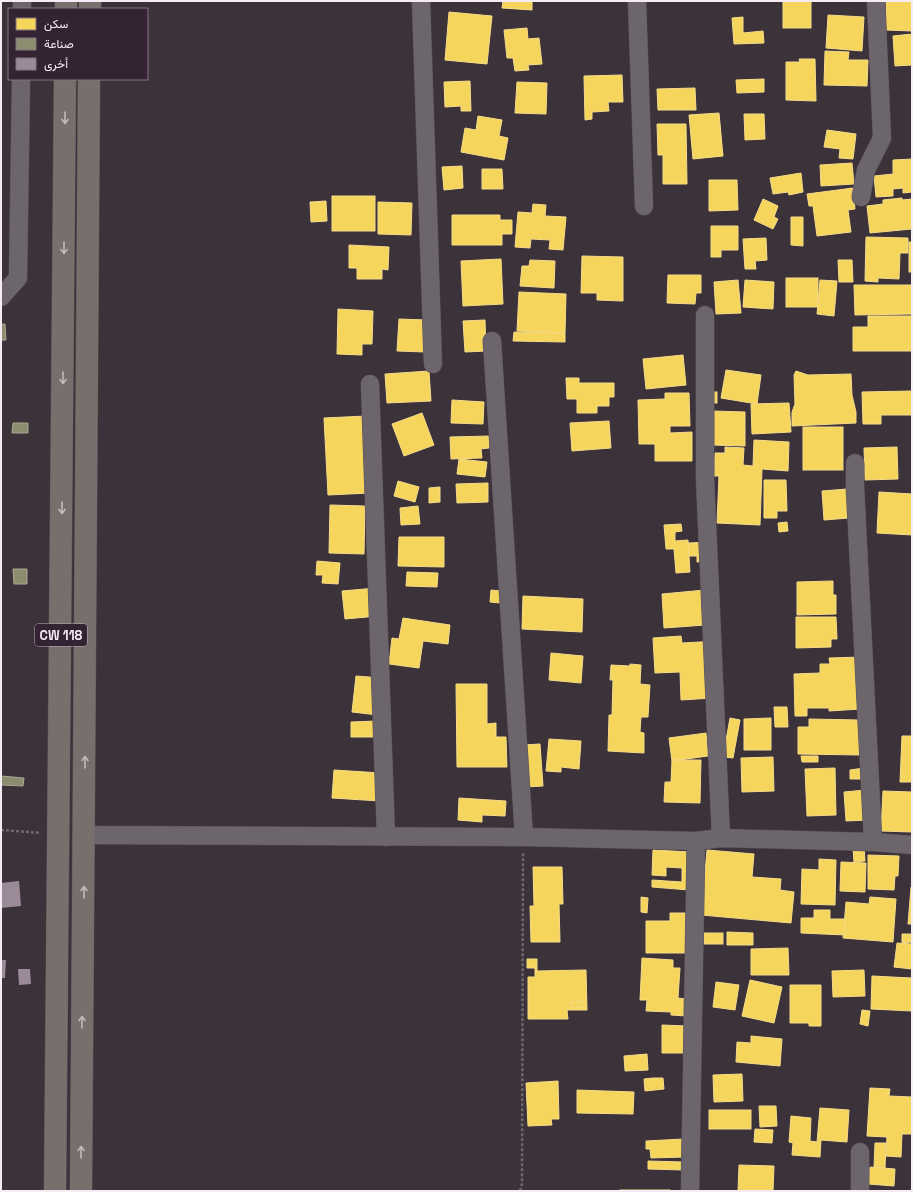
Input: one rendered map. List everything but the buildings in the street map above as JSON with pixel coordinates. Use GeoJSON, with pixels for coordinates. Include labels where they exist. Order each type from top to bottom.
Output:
{"type":"FeatureCollection","features":[{"type":"Feature","properties":{"kind":"highway","name":"CW 118"},"geometry":{"type":"LineString","coordinates":[[55,1191],[65,80]]}},
{"type":"Feature","properties":{"kind":"highway","name":"CW 118"},"geometry":{"type":"LineString","coordinates":[[80,1191],[89,80]]}},
{"type":"Feature","properties":{"kind":"street"},"geometry":{"type":"LineString","coordinates":[[421,1],[432,364]]}},
{"type":"Feature","properties":{"kind":"street"},"geometry":{"type":"LineString","coordinates":[[637,1],[644,206]]}},
{"type":"Feature","properties":{"kind":"street"},"geometry":{"type":"LineString","coordinates":[[861,196],[866,170],[882,138],[876,1]]}},
{"type":"Feature","properties":{"kind":"street"},"geometry":{"type":"LineString","coordinates":[[1,297],[18,278],[21,80]]}},
{"type":"Feature","properties":{"kind":"street"},"geometry":{"type":"LineString","coordinates":[[705,315],[705,479],[721,838]]}},
{"type":"Feature","properties":{"kind":"street"},"geometry":{"type":"LineString","coordinates":[[492,341],[524,836]]}},
{"type":"Feature","properties":{"kind":"street"},"geometry":{"type":"LineString","coordinates":[[370,384],[386,837]]}},
{"type":"Feature","properties":{"kind":"street"},"geometry":{"type":"LineString","coordinates":[[855,463],[873,842]]}},
{"type":"Feature","properties":{"kind":"street"},"geometry":{"type":"LineString","coordinates":[[84,835],[386,837],[524,836],[696,841],[721,838],[873,842],[912,845]]}},
{"type":"Feature","properties":{"kind":"street"},"geometry":{"type":"LineString","coordinates":[[690,1191],[696,841]]}},
{"type":"Feature","properties":{"kind":"street"},"geometry":{"type":"LineString","coordinates":[[860,1152],[860,1191]]}},
{"type":"Feature","properties":{"kind":"path"},"geometry":{"type":"LineString","coordinates":[[1,830],[59,835]]}},
{"type":"Feature","properties":{"kind":"path"},"geometry":{"type":"LineString","coordinates":[[520,1191],[522,1184],[524,836]]}}]}
